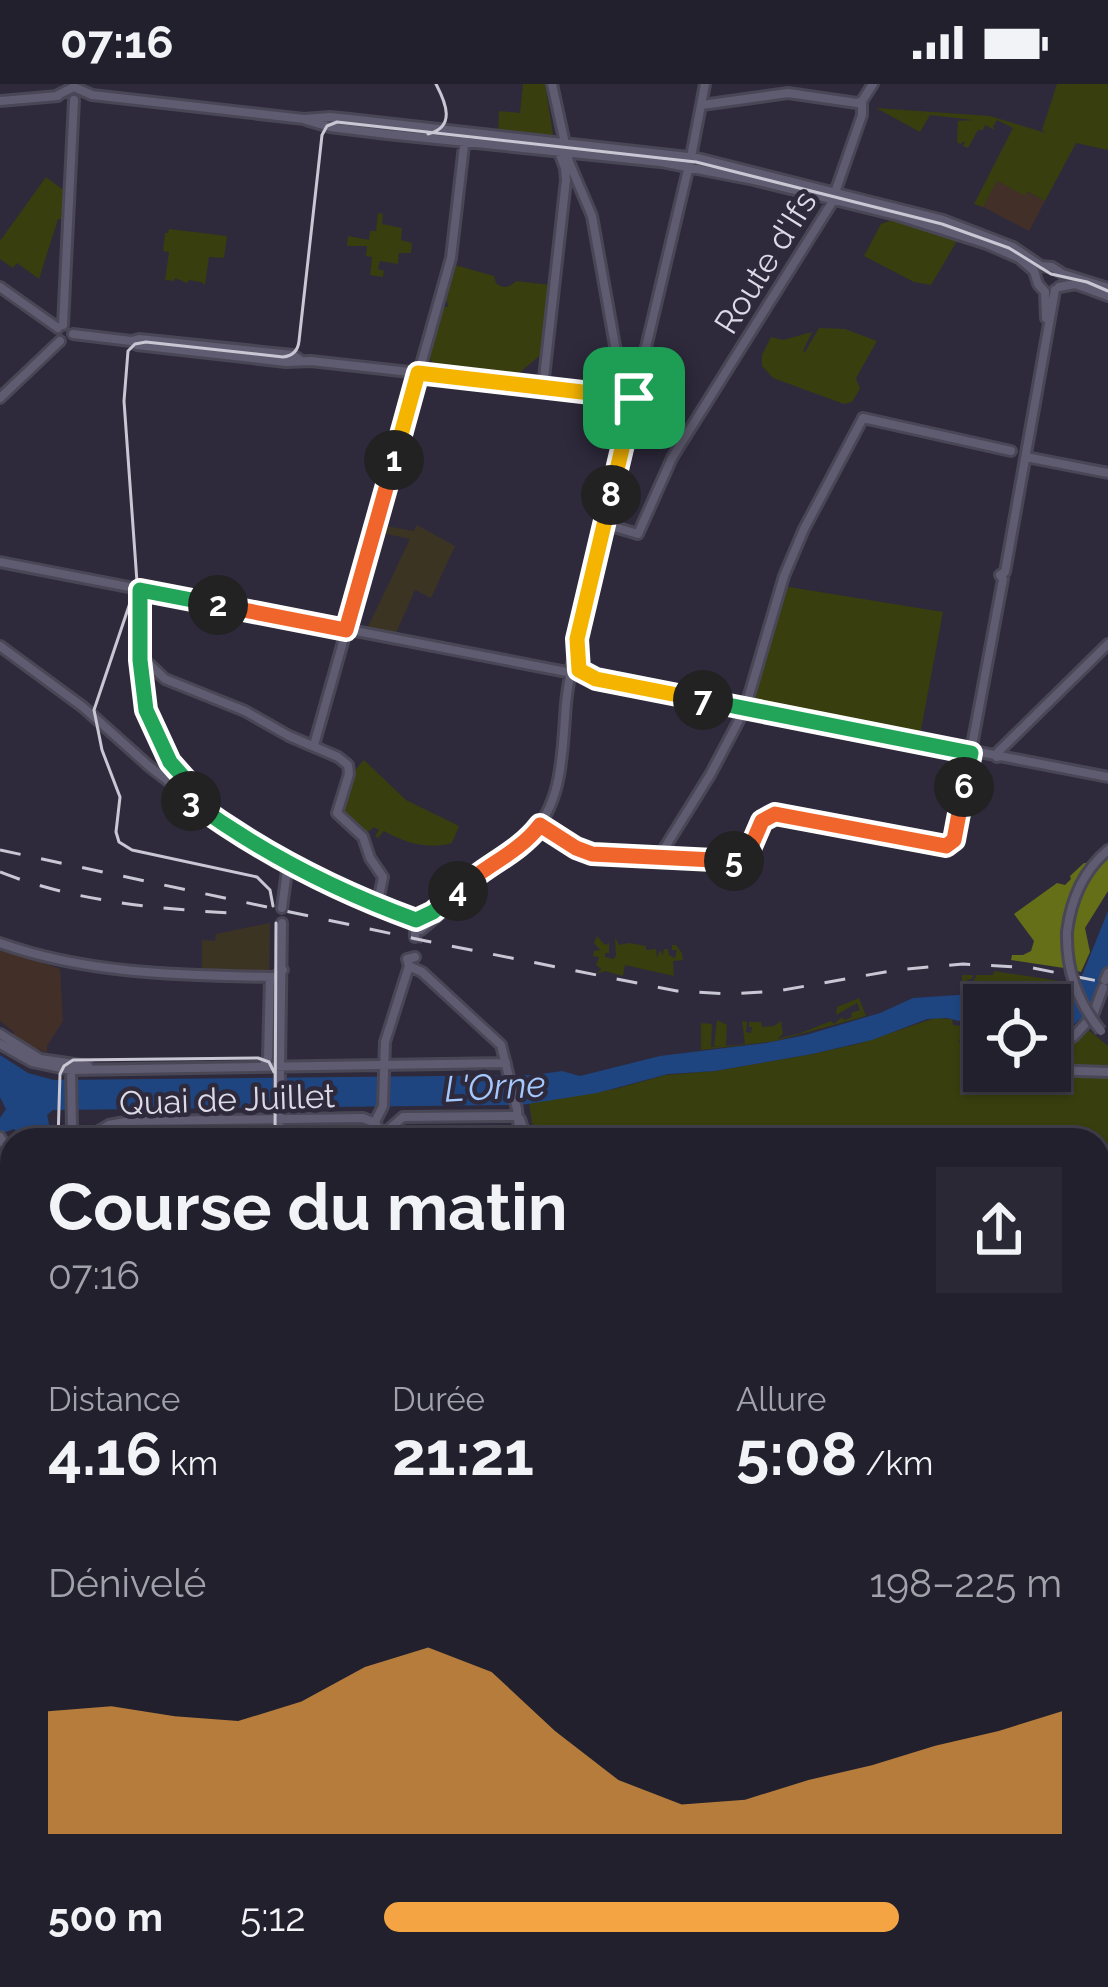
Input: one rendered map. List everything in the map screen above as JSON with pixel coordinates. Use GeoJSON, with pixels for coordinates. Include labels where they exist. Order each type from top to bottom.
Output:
{"type":"FeatureCollection","features":[{"type":"Feature","properties":{"kind":"main road"},"geometry":{"type":"LineString","coordinates":[[543,387],[566,176],[551,84]]}},
{"type":"Feature","properties":{"kind":"main road"},"geometry":{"type":"LineString","coordinates":[[386,1126],[387,1032],[415,964],[419,931],[478,873],[523,844],[548,813],[557,788],[577,639],[629,397],[707,84]]}},
{"type":"Feature","properties":{"kind":"main road"},"geometry":{"type":"LineString","coordinates":[[689,162],[707,84]]}},
{"type":"Feature","properties":{"kind":"main road"},"geometry":{"type":"LineString","coordinates":[[703,105],[788,88],[812,98],[857,104],[873,84]]}},
{"type":"Feature","properties":{"kind":"main road"},"geometry":{"type":"LineString","coordinates":[[60,341],[56,334],[74,93]]}},
{"type":"Feature","properties":{"kind":"main road"},"geometry":{"type":"LineString","coordinates":[[0,101],[74,93],[304,119],[343,128],[689,162],[966,228],[1108,292]]}},
{"type":"Feature","properties":{"kind":"main road","name":"Route d'Ifs"},"geometry":{"type":"LineString","coordinates":[[604,524],[638,534],[672,458],[834,197],[862,115],[862,101]]}},
{"type":"Feature","properties":{"kind":"main road"},"geometry":{"type":"LineString","coordinates":[[314,746],[451,258],[465,137]]}},
{"type":"Feature","properties":{"kind":"main road"},"geometry":{"type":"LineString","coordinates":[[562,148],[592,216],[629,397]]}},
{"type":"Feature","properties":{"kind":"main road"},"geometry":{"type":"LineString","coordinates":[[834,197],[1002,249],[1028,265],[1044,290],[1075,284],[1108,292]]}},
{"type":"Feature","properties":{"kind":"main road"},"geometry":{"type":"LineString","coordinates":[[1036,278],[1046,267]]}},
{"type":"Feature","properties":{"kind":"main road"},"geometry":{"type":"LineString","coordinates":[[540,825],[590,853],[738,861],[746,858],[762,821],[777,814],[946,846],[954,840],[1004,575],[1020,454],[1061,278],[1058,271]]}},
{"type":"Feature","properties":{"kind":"main road"},"geometry":{"type":"LineString","coordinates":[[0,287],[60,327],[70,327],[73,334]]}},
{"type":"Feature","properties":{"kind":"main road"},"geometry":{"type":"LineString","coordinates":[[1044,290],[1048,332]]}},
{"type":"Feature","properties":{"kind":"main road"},"geometry":{"type":"LineString","coordinates":[[73,334],[286,362],[629,397]]}},
{"type":"Feature","properties":{"kind":"main road"},"geometry":{"type":"LineString","coordinates":[[0,398],[73,334]]}},
{"type":"Feature","properties":{"kind":"main road"},"geometry":{"type":"LineString","coordinates":[[659,857],[745,709],[784,576],[863,418],[1108,472]]}},
{"type":"Feature","properties":{"kind":"main road"},"geometry":{"type":"LineString","coordinates":[[0,562],[1108,780]]}},
{"type":"Feature","properties":{"kind":"main road"},"geometry":{"type":"LineString","coordinates":[[140,590],[140,660],[148,717],[170,762],[186,780],[182,794]]}},
{"type":"Feature","properties":{"kind":"main road"},"geometry":{"type":"LineString","coordinates":[[577,639],[579,670],[596,679]]}},
{"type":"Feature","properties":{"kind":"main road"},"geometry":{"type":"LineString","coordinates":[[997,758],[1108,644]]}},
{"type":"Feature","properties":{"kind":"main road"},"geometry":{"type":"LineString","coordinates":[[0,646],[83,707],[182,794],[241,837],[288,862],[378,897],[419,931]]}},
{"type":"Feature","properties":{"kind":"main road"},"geometry":{"type":"LineString","coordinates":[[140,660],[174,682],[335,754],[348,767],[349,778],[337,813],[363,837],[383,877],[378,897]]}},
{"type":"Feature","properties":{"kind":"main road"},"geometry":{"type":"LineString","coordinates":[[1105,1034],[1083,1006],[1073,983],[1067,932],[1081,884],[1108,850]]}},
{"type":"Feature","properties":{"kind":"main road"},"geometry":{"type":"LineString","coordinates":[[262,1067],[268,1058],[281,958],[288,862]]}},
{"type":"Feature","properties":{"kind":"main road"},"geometry":{"type":"LineString","coordinates":[[0,943],[120,971],[278,976]]}},
{"type":"Feature","properties":{"kind":"main road"},"geometry":{"type":"LineString","coordinates":[[415,964],[490,1037],[506,1063],[519,1128]]}},
{"type":"Feature","properties":{"kind":"main road"},"geometry":{"type":"LineString","coordinates":[[278,976],[279,1128]]}},
{"type":"Feature","properties":{"kind":"main road"},"geometry":{"type":"LineString","coordinates":[[1071,1038],[1104,1002],[1105,980]]}},
{"type":"Feature","properties":{"kind":"main road"},"geometry":{"type":"LineString","coordinates":[[0,1034],[37,1058],[74,1071]]}},
{"type":"Feature","properties":{"kind":"main road"},"geometry":{"type":"LineString","coordinates":[[0,1044],[39,1064],[74,1071],[262,1067],[279,1072],[506,1063]]}},
{"type":"Feature","properties":{"kind":"main road"},"geometry":{"type":"LineString","coordinates":[[72,1128],[74,1071]]}},
{"type":"Feature","properties":{"kind":"main road"},"geometry":{"type":"LineString","coordinates":[[1071,1071],[1108,1072]]}},
{"type":"Feature","properties":{"kind":"main road","name":"Quai de Juillet"},"geometry":{"type":"LineString","coordinates":[[101,1128],[124,1121],[363,1118],[386,1126],[404,1117],[515,1115]]}},
{"type":"Feature","properties":{"kind":"shaded area"},"geometry":{"type":"Polygon","coordinates":[[[997,181],[1045,201],[1029,231],[983,207],[997,181]]]}},
{"type":"Feature","properties":{"kind":"shaded area"},"geometry":{"type":"Polygon","coordinates":[[[380,525],[414,531],[417,525],[455,546],[431,598],[415,590],[396,633],[368,627],[410,539],[378,532],[380,525]]]}},
{"type":"Feature","properties":{"kind":"shaded area"},"geometry":{"type":"Polygon","coordinates":[[[270,923],[269,974],[202,972],[202,940],[215,941],[216,934],[270,923]]]}},
{"type":"Feature","properties":{"kind":"shaded area"},"geometry":{"type":"Polygon","coordinates":[[[0,947],[60,969],[63,1021],[47,1053],[19,1041],[0,1021],[0,947]]]}},
{"type":"Feature","properties":{"kind":"green space"},"geometry":{"type":"Polygon","coordinates":[[[523,84],[545,84],[554,140],[498,133],[499,111],[520,113],[523,84]]]}},
{"type":"Feature","properties":{"kind":"green space"},"geometry":{"type":"Polygon","coordinates":[[[1057,84],[1108,84],[1108,150],[1076,143],[1045,201],[997,181],[983,207],[974,204],[1013,128],[997,120],[995,130],[985,125],[968,148],[963,146],[965,141],[957,142],[958,121],[973,120],[930,115],[920,132],[876,108],[990,116],[1046,133],[1042,130],[1057,84]]]}},
{"type":"Feature","properties":{"kind":"green space"},"geometry":{"type":"Polygon","coordinates":[[[46,177],[62,189],[65,185],[64,219],[58,219],[39,279],[17,263],[13,268],[0,259],[0,241],[46,177]]]}},
{"type":"Feature","properties":{"kind":"green space"},"geometry":{"type":"Polygon","coordinates":[[[378,213],[383,214],[382,224],[402,228],[401,240],[412,243],[411,253],[399,253],[398,264],[380,261],[383,277],[370,275],[372,257],[366,256],[367,246],[347,246],[348,236],[369,240],[370,231],[376,231],[378,213]]]}},
{"type":"Feature","properties":{"kind":"green space"},"geometry":{"type":"Polygon","coordinates":[[[892,220],[957,241],[931,285],[914,282],[864,256],[881,224],[892,220]]]}},
{"type":"Feature","properties":{"kind":"green space"},"geometry":{"type":"Polygon","coordinates":[[[169,229],[227,236],[224,258],[209,257],[205,285],[165,280],[169,252],[163,251],[169,229]]]}},
{"type":"Feature","properties":{"kind":"green space"},"geometry":{"type":"Polygon","coordinates":[[[455,265],[494,276],[504,287],[516,281],[551,285],[543,353],[519,373],[433,363],[429,357],[442,309],[448,306],[446,296],[455,265]]]}},
{"type":"Feature","properties":{"kind":"green space"},"geometry":{"type":"Polygon","coordinates":[[[819,328],[845,329],[877,341],[856,378],[860,389],[852,402],[844,404],[773,378],[762,366],[771,337],[783,340],[812,332],[805,352],[819,328]]]}},
{"type":"Feature","properties":{"kind":"green space"},"geometry":{"type":"Polygon","coordinates":[[[783,586],[943,612],[920,735],[750,702],[783,586]]]}},
{"type":"Feature","properties":{"kind":"green space"},"geometry":{"type":"Polygon","coordinates":[[[364,760],[406,800],[459,826],[452,843],[418,844],[384,831],[378,838],[379,830],[374,827],[365,834],[340,814],[351,778],[364,760]]]}},
{"type":"Feature","properties":{"kind":"green space"},"geometry":{"type":"Polygon","coordinates":[[[1108,857],[1108,891],[1085,928],[1090,952],[1081,972],[1073,970],[1075,908],[1087,879],[1108,857]]]}},
{"type":"Feature","properties":{"kind":"green space"},"geometry":{"type":"Polygon","coordinates":[[[1084,863],[1065,914],[1064,968],[1011,960],[1012,955],[1031,951],[1034,941],[1014,914],[1057,883],[1065,885],[1084,863]]]}},
{"type":"Feature","properties":{"kind":"green space"},"geometry":{"type":"Polygon","coordinates":[[[597,936],[605,945],[609,943],[605,957],[616,956],[615,937],[619,945],[656,949],[657,958],[660,950],[663,955],[668,949],[675,958],[677,950],[672,945],[676,945],[683,960],[673,961],[674,976],[625,965],[623,976],[605,971],[597,974],[599,957],[593,956],[600,950],[594,943],[597,936]]]}},
{"type":"Feature","properties":{"kind":"green space"},"geometry":{"type":"Polygon","coordinates":[[[994,971],[1067,984],[971,984],[977,975],[993,975],[994,971]]]}},
{"type":"Feature","properties":{"kind":"green space"},"geometry":{"type":"Polygon","coordinates":[[[859,998],[866,1016],[776,1041],[701,1050],[701,1023],[712,1024],[711,1047],[723,1046],[714,1046],[717,1020],[727,1025],[726,1046],[745,1044],[742,1021],[751,1033],[749,1022],[761,1022],[762,1027],[781,1021],[783,1034],[777,1039],[852,1017],[851,1013],[860,1010],[857,1003],[836,1015],[837,1007],[859,998]]]}},
{"type":"Feature","properties":{"kind":"green space"},"geometry":{"type":"Polygon","coordinates":[[[935,1018],[952,1019],[953,1025],[963,1026],[963,1040],[959,1040],[963,1043],[963,1092],[1071,1092],[1071,1074],[1108,1075],[1108,1128],[533,1128],[529,1103],[666,1075],[807,1055],[935,1018]]]}},
{"type":"Feature","properties":{"kind":"green space"},"geometry":{"type":"Polygon","coordinates":[[[1087,1029],[1108,1046],[1108,1070],[1071,1068],[1071,1045],[1087,1029]]]}},
{"type":"Feature","properties":{"kind":"water"},"geometry":{"type":"Polygon","coordinates":[[[1108,911],[1108,967],[1093,1008],[1071,1031],[1071,1003],[1108,911]]]}},
{"type":"Feature","properties":{"kind":"water","name":"L'Orne"},"geometry":{"type":"Polygon","coordinates":[[[963,995],[963,1022],[927,1019],[872,1040],[812,1054],[668,1074],[597,1093],[521,1105],[53,1110],[47,1115],[50,1128],[0,1128],[6,1109],[0,1097],[0,1055],[28,1073],[54,1080],[562,1071],[580,1076],[660,1056],[806,1035],[913,998],[963,995]]]}},
{"type":"Feature","properties":{"kind":"tunnel"},"geometry":{"type":"LineString","coordinates":[[418,943],[419,938]]}},
{"type":"Feature","properties":{"kind":"tram line"},"geometry":{"type":"LineString","coordinates":[[428,134],[445,120],[436,84]]}},
{"type":"Feature","properties":{"kind":"tram line"},"geometry":{"type":"LineString","coordinates":[[273,906],[270,890],[257,877],[132,850],[119,842],[120,797],[102,750],[94,710],[137,582],[124,401],[128,351],[146,342],[283,357],[294,352],[322,135],[327,126],[337,122],[696,162],[942,224],[1009,248],[1051,274],[1108,291]]}},
{"type":"Feature","properties":{"kind":"tram line"},"geometry":{"type":"LineString","coordinates":[[275,1128],[276,923]]}},
{"type":"Feature","properties":{"kind":"tram line"},"geometry":{"type":"LineString","coordinates":[[58,1128],[60,1074],[73,1060],[258,1058],[269,1062],[274,1072]]}},
{"type":"Feature","properties":{"kind":"railway"},"geometry":{"type":"LineString","coordinates":[[0,850],[677,991],[778,991],[896,970],[963,964],[1033,968],[1108,983]]}},
{"type":"Feature","properties":{"kind":"railway"},"geometry":{"type":"LineString","coordinates":[[0,872],[113,902],[229,913]]}},
{"type":"Feature","properties":{"kind":"route"},"geometry":{"type":"LineString","coordinates":[[418,373],[634,398],[577,639],[579,670],[596,679],[971,753],[951,844],[943,847],[775,814],[762,821],[746,858],[725,861],[592,854],[540,825],[523,844],[416,920],[264,850],[182,794],[186,780],[170,762],[146,710],[140,590],[346,630],[418,373]]}}]}
